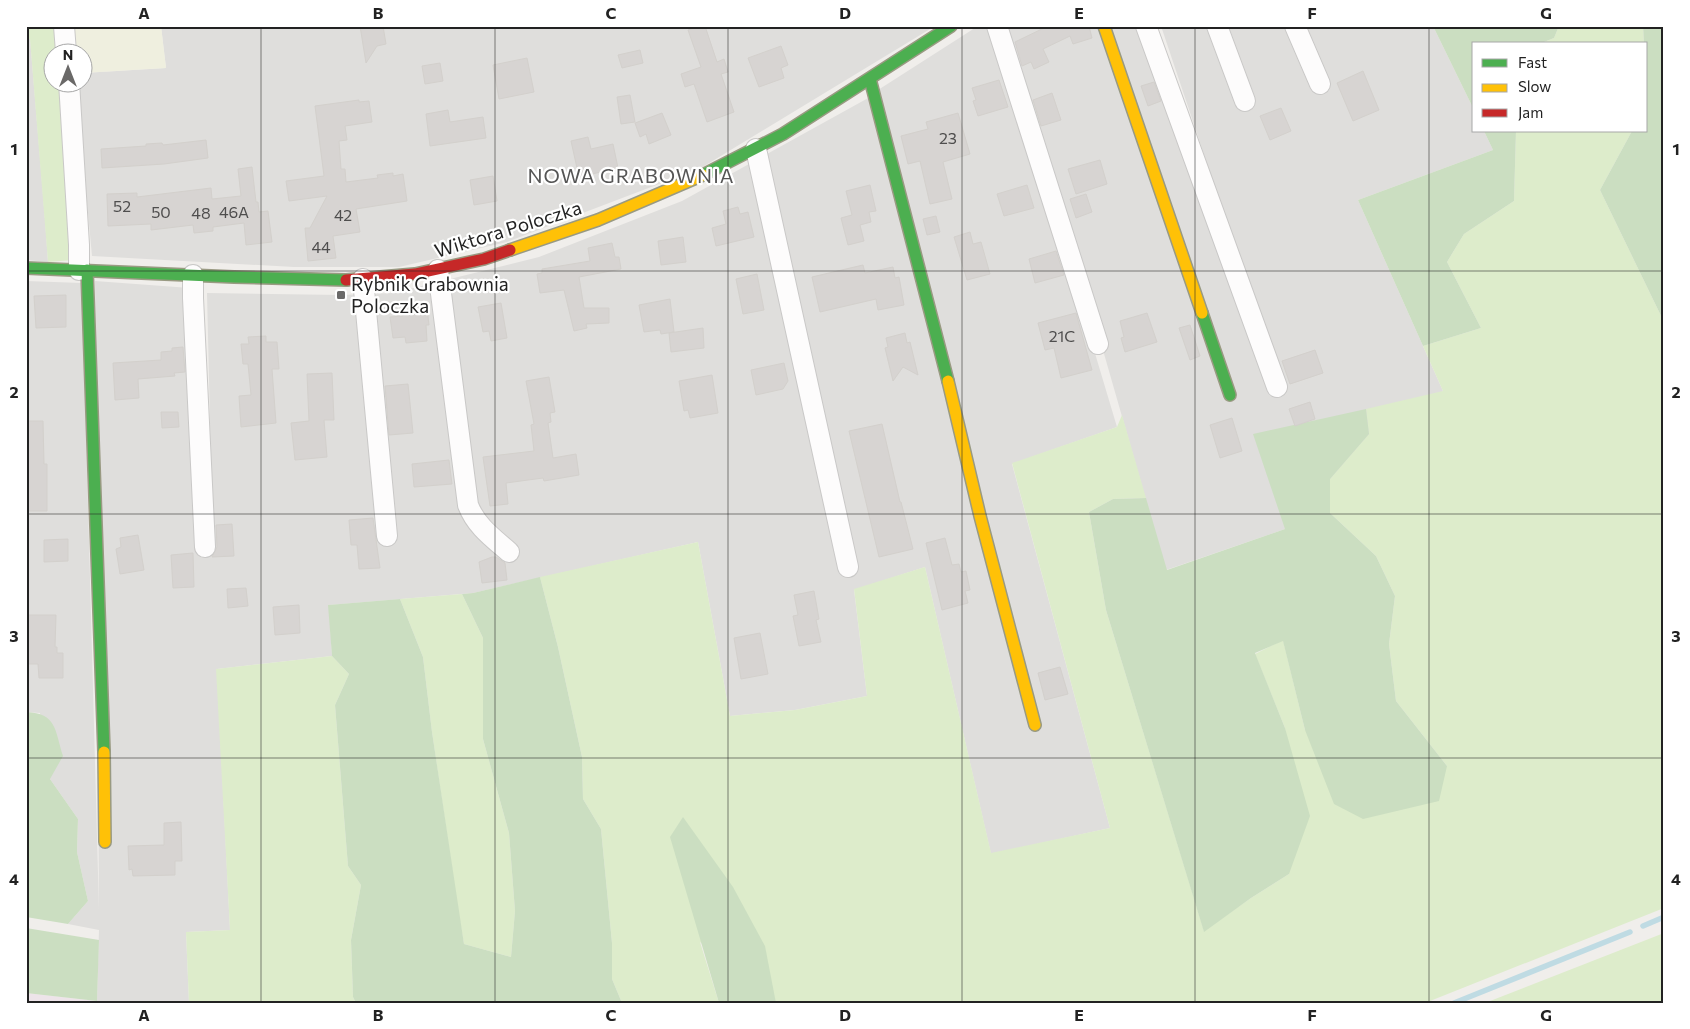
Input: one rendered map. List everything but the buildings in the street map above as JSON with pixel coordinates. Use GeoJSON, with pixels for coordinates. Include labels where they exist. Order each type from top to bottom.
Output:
{"type":"FeatureCollection","features":[{"type":"Feature","properties":{"kind":"street"},"geometry":{"type":"LineString","coordinates":[[64,26],[65,42]]}},
{"type":"Feature","properties":{"kind":"street","name":"Wiktora Poloczka"},"geometry":{"type":"LineString","coordinates":[[26,268],[317,280],[398,276],[438,270],[484,259],[598,220],[687,183],[783,134],[951,26]]}},
{"type":"Feature","properties":{"kind":"street"},"geometry":{"type":"LineString","coordinates":[[997,26],[1098,344]]}},
{"type":"Feature","properties":{"kind":"street"},"geometry":{"type":"LineString","coordinates":[[1104,26],[1230,395]]}},
{"type":"Feature","properties":{"kind":"street"},"geometry":{"type":"LineString","coordinates":[[1146,26],[1277,387]]}},
{"type":"Feature","properties":{"kind":"street"},"geometry":{"type":"LineString","coordinates":[[1217,26],[1245,101]]}},
{"type":"Feature","properties":{"kind":"street"},"geometry":{"type":"LineString","coordinates":[[1295,26],[1320,84]]}},
{"type":"Feature","properties":{"kind":"street"},"geometry":{"type":"LineString","coordinates":[[870,79],[934,325],[980,516],[1035,725]]}},
{"type":"Feature","properties":{"kind":"street"},"geometry":{"type":"LineString","coordinates":[[70,92],[79,245],[83,270],[103,739],[105,842]]}},
{"type":"Feature","properties":{"kind":"street"},"geometry":{"type":"LineString","coordinates":[[756,148],[848,567]]}},
{"type":"Feature","properties":{"kind":"street"},"geometry":{"type":"LineString","coordinates":[[438,270],[468,505],[472,516],[478,524],[509,552]]}},
{"type":"Feature","properties":{"kind":"street"},"geometry":{"type":"LineString","coordinates":[[194,275],[193,298],[205,547]]}},
{"type":"Feature","properties":{"kind":"street"},"geometry":{"type":"LineString","coordinates":[[363,279],[387,536]]}},
{"type":"Feature","properties":{"kind":"shaded area"},"geometry":{"type":"Polygon","coordinates":[[[161,26],[469,26],[469,28],[473,26],[935,26],[701,168],[507,242],[399,267],[294,267],[92,256],[77,92],[92,92],[92,72],[166,68],[161,26]]]}},
{"type":"Feature","properties":{"kind":"shaded area"},"geometry":{"type":"Polygon","coordinates":[[[978,26],[993,26],[1071,273],[1117,427],[1012,464],[1110,828],[991,854],[925,567],[854,590],[867,696],[795,710],[730,716],[698,542],[473,593],[329,605],[332,656],[217,669],[230,930],[186,932],[189,1003],[115,1003],[97,1001],[99,930],[68,924],[88,901],[77,852],[78,819],[50,779],[40,713],[26,712],[26,281],[82,283],[99,910],[95,281],[190,288],[199,552],[213,552],[207,293],[341,295],[393,293],[539,257],[682,201],[870,97],[978,26]]]}},
{"type":"Feature","properties":{"kind":"shaded area"},"geometry":{"type":"Polygon","coordinates":[[[1006,26],[1143,26],[1282,387],[1161,26],[1433,26],[1472,106],[1472,132],[1484,132],[1493,150],[1358,200],[1443,391],[1285,529],[1166,570],[1070,235],[1006,26]]]}},
{"type":"Feature","properties":{"kind":"shaded area"},"geometry":{"type":"Polygon","coordinates":[[[30,38],[48,262],[26,260],[26,39],[30,38]]]}},
{"type":"Feature","properties":{"kind":"shaded area"},"geometry":{"type":"Polygon","coordinates":[[[26,993],[115,1003],[26,1003],[26,993]]]}},
{"type":"Feature","properties":{"kind":"green space"},"geometry":{"type":"Polygon","coordinates":[[[26,26],[58,26],[59,42],[42,42],[42,92],[64,92],[73,260],[48,262],[30,39],[26,39],[26,26]]]}},
{"type":"Feature","properties":{"kind":"green space"},"geometry":{"type":"Polygon","coordinates":[[[72,26],[161,26],[166,68],[92,72],[92,42],[73,42],[72,26]]]}},
{"type":"Feature","properties":{"kind":"green space"},"geometry":{"type":"Polygon","coordinates":[[[1433,26],[1559,26],[1554,38],[1544,42],[1472,42],[1472,106],[1433,26]]]}},
{"type":"Feature","properties":{"kind":"green space"},"geometry":{"type":"Polygon","coordinates":[[[1559,26],[1643,26],[1644,42],[1544,42],[1554,38],[1559,26]]]}},
{"type":"Feature","properties":{"kind":"green space"},"geometry":{"type":"Polygon","coordinates":[[[1643,26],[1664,26],[1664,322],[1600,190],[1631,132],[1648,132],[1648,42],[1644,42],[1643,26]]]}},
{"type":"Feature","properties":{"kind":"green space"},"geometry":{"type":"Polygon","coordinates":[[[1484,132],[1516,132],[1514,201],[1464,234],[1447,262],[1481,328],[1423,346],[1358,200],[1493,150],[1484,132]]]}},
{"type":"Feature","properties":{"kind":"green space"},"geometry":{"type":"Polygon","coordinates":[[[1516,132],[1631,132],[1600,190],[1664,322],[1664,908],[1425,1003],[775,1003],[700,942],[719,1003],[622,1003],[612,979],[612,943],[601,829],[583,799],[582,757],[558,647],[540,577],[698,542],[730,716],[795,710],[867,696],[854,589],[925,567],[991,853],[1110,828],[1012,463],[1117,427],[1122,415],[1146,498],[1113,499],[1089,512],[1106,610],[1204,931],[1289,874],[1285,728],[1255,654],[1283,640],[1305,730],[1447,766],[1396,701],[1389,644],[1395,596],[1376,556],[1330,513],[1330,479],[1369,434],[1366,409],[1443,391],[1423,346],[1481,328],[1447,262],[1464,234],[1514,201],[1516,132]]]}},
{"type":"Feature","properties":{"kind":"green space"},"geometry":{"type":"Polygon","coordinates":[[[1366,409],[1369,434],[1330,479],[1330,513],[1376,556],[1395,596],[1389,644],[1396,701],[1447,766],[1439,801],[1363,819],[1334,804],[1305,730],[1283,641],[1255,653],[1285,728],[1310,816],[1289,874],[1251,898],[1204,932],[1106,610],[1089,512],[1113,499],[1146,498],[1167,570],[1285,529],[1253,434],[1366,409]]]}},
{"type":"Feature","properties":{"kind":"green space"},"geometry":{"type":"Polygon","coordinates":[[[540,577],[558,647],[582,757],[583,799],[601,829],[612,943],[612,979],[622,1003],[356,1003],[353,997],[351,940],[361,885],[348,866],[335,705],[349,674],[332,656],[328,605],[400,599],[423,657],[432,732],[464,944],[511,957],[515,911],[509,833],[483,739],[483,638],[462,594],[540,577]]]}},
{"type":"Feature","properties":{"kind":"green space"},"geometry":{"type":"Polygon","coordinates":[[[462,594],[483,638],[483,739],[509,833],[515,911],[511,957],[464,944],[432,732],[423,657],[400,599],[462,594]]]}},
{"type":"Feature","properties":{"kind":"green space"},"geometry":{"type":"Polygon","coordinates":[[[332,656],[349,674],[335,705],[348,866],[361,885],[351,940],[353,997],[356,1003],[189,1003],[186,932],[230,930],[216,669],[332,656]]]}},
{"type":"Feature","properties":{"kind":"green space"},"geometry":{"type":"Polygon","coordinates":[[[26,712],[44,716],[56,731],[63,756],[50,779],[78,819],[77,852],[88,901],[68,924],[26,917],[26,712]]]}},
{"type":"Feature","properties":{"kind":"green space"},"geometry":{"type":"Polygon","coordinates":[[[683,817],[733,887],[765,946],[776,1003],[719,1003],[670,837],[683,817]]]}},
{"type":"Feature","properties":{"kind":"green space"},"geometry":{"type":"Polygon","coordinates":[[[26,928],[99,940],[97,1001],[26,993],[26,928]]]}},
{"type":"Feature","properties":{"kind":"green space"},"geometry":{"type":"Polygon","coordinates":[[[1664,933],[1664,1003],[1485,1003],[1664,933]]]}},
{"type":"Feature","properties":{"kind":"waterway"},"geometry":{"type":"LineString","coordinates":[[1643,926],[1664,917]]}},
{"type":"Feature","properties":{"kind":"waterway"},"geometry":{"type":"LineString","coordinates":[[1454,1003],[1630,932]]}},
{"type":"Feature","properties":{"kind":"traffic: fast"},"geometry":{"type":"LineString","coordinates":[[703,175],[783,134],[951,26]]}},
{"type":"Feature","properties":{"kind":"traffic: fast"},"geometry":{"type":"LineString","coordinates":[[870,79],[948,381]]}},
{"type":"Feature","properties":{"kind":"traffic: fast"},"geometry":{"type":"LineString","coordinates":[[26,268],[346,280]]}},
{"type":"Feature","properties":{"kind":"traffic: fast"},"geometry":{"type":"LineString","coordinates":[[87,270],[104,752]]}},
{"type":"Feature","properties":{"kind":"traffic: fast"},"geometry":{"type":"LineString","coordinates":[[1202,313],[1230,395]]}},
{"type":"Feature","properties":{"kind":"traffic: slow"},"geometry":{"type":"LineString","coordinates":[[1104,26],[1202,313]]}},
{"type":"Feature","properties":{"kind":"traffic: slow"},"geometry":{"type":"LineString","coordinates":[[510,250],[598,220],[703,175]]}},
{"type":"Feature","properties":{"kind":"traffic: slow"},"geometry":{"type":"LineString","coordinates":[[948,381],[980,516],[1035,725]]}},
{"type":"Feature","properties":{"kind":"traffic: slow"},"geometry":{"type":"LineString","coordinates":[[104,752],[105,842]]}},
{"type":"Feature","properties":{"kind":"traffic: jam"},"geometry":{"type":"LineString","coordinates":[[346,280],[415,274],[484,259],[510,250]]}},
{"type":"Feature","properties":{"kind":"place","name":"Rybnik Grabownia Poloczka"},"geometry":{"type":"Point","coordinates":[341,295]}},
{"type":"Feature","properties":{"kind":"district","name":"NOWA GRABOWNIA"},"geometry":{"type":"Point","coordinates":[631,176]}}]}
